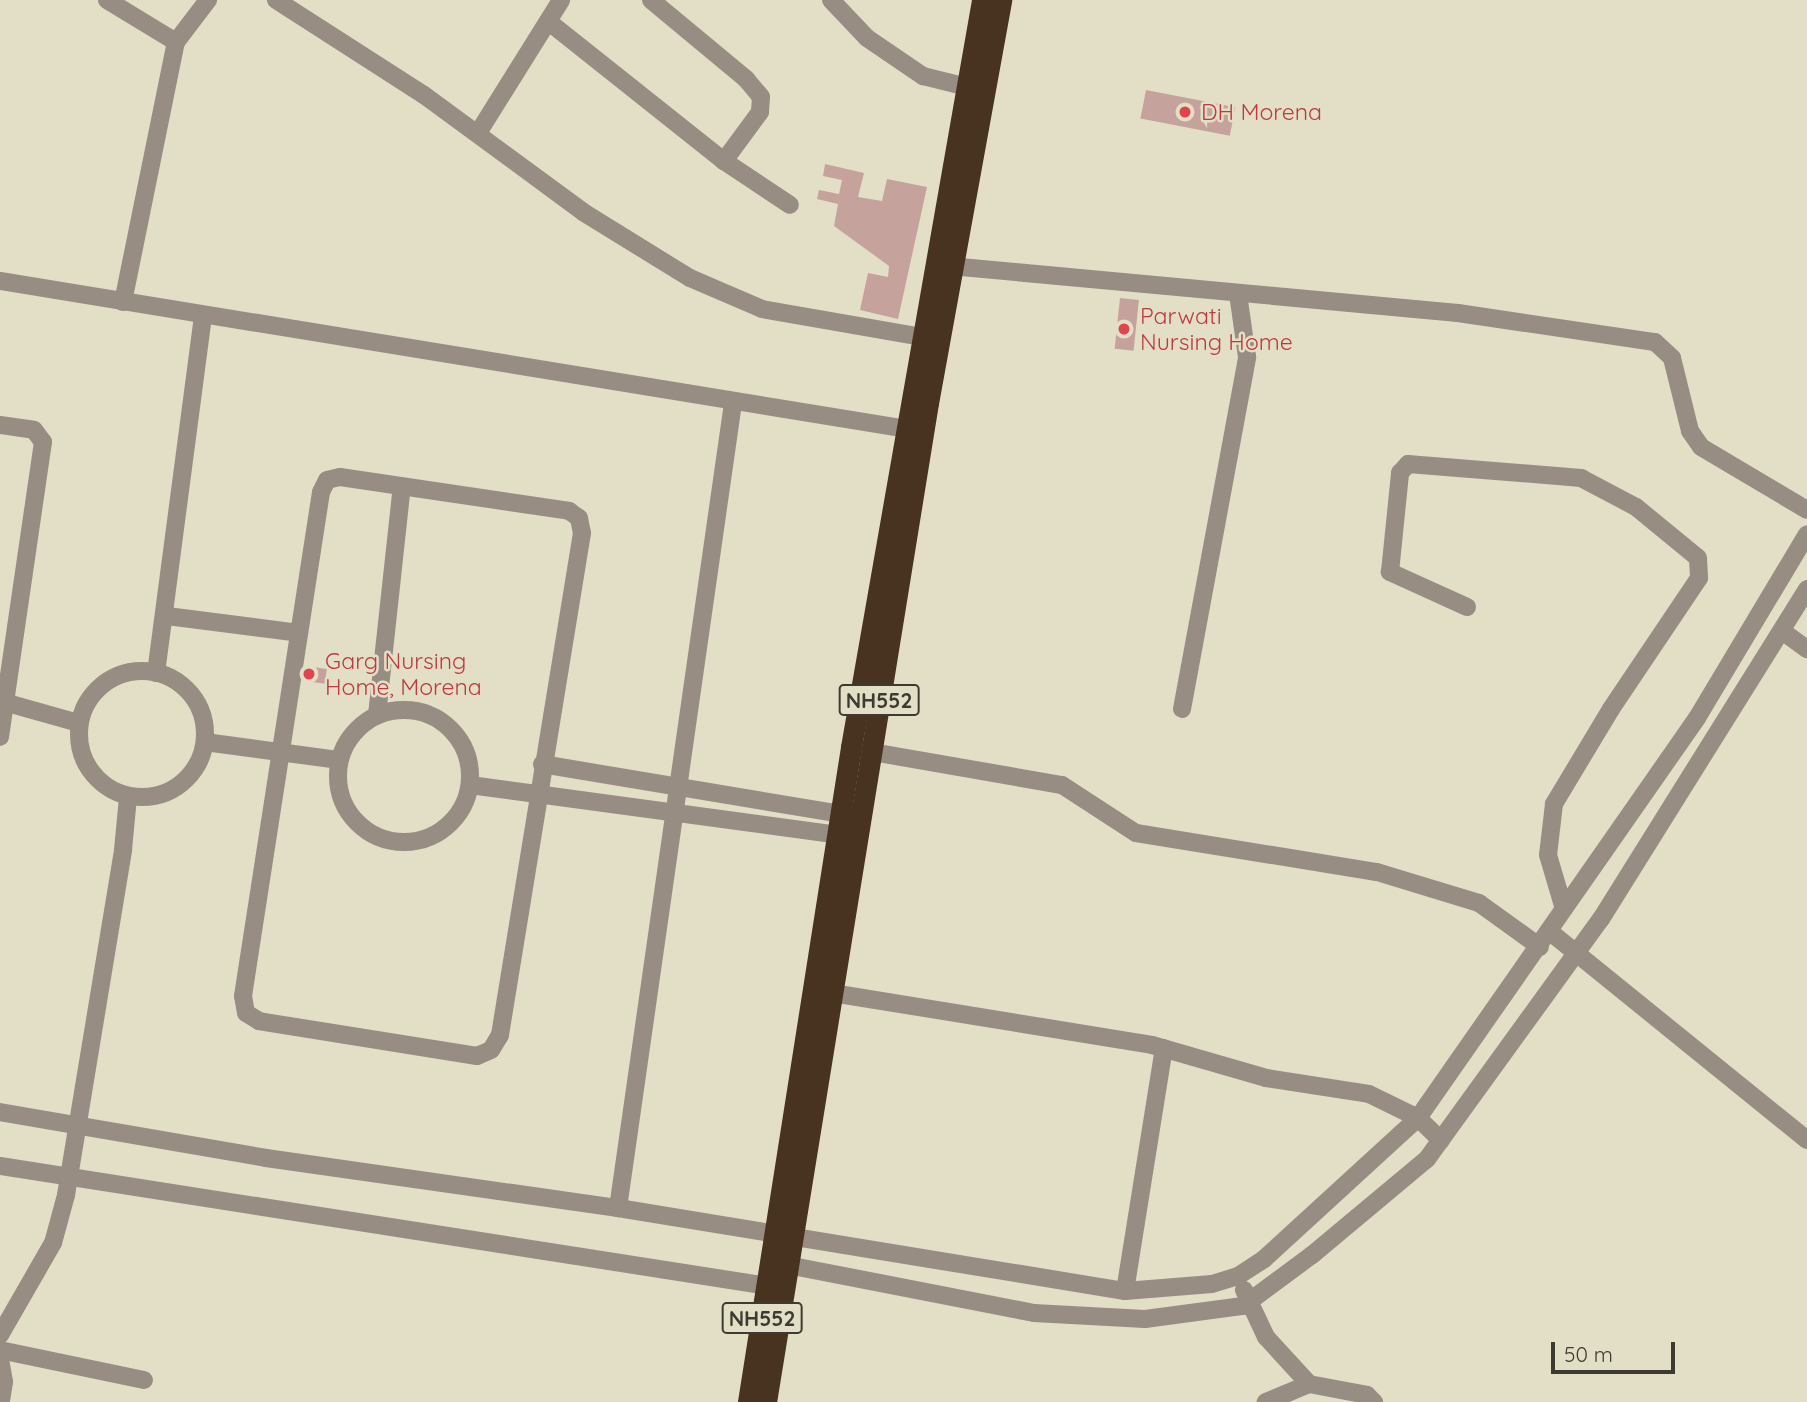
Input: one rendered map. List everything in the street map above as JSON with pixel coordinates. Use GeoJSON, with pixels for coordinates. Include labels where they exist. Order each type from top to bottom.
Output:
{"type":"FeatureCollection","features":[{"type":"Feature","properties":{"kind":"highway","name":"NH552"},"geometry":{"type":"LineString","coordinates":[[976,90],[982,0]]}},
{"type":"Feature","properties":{"kind":"highway","name":"NH552"},"geometry":{"type":"LineString","coordinates":[[785,1236],[861,750],[931,339],[976,90],[1001,0]]}},
{"type":"Feature","properties":{"kind":"highway","name":"NH552"},"geometry":{"type":"LineString","coordinates":[[766,1402],[780,1263],[832,993],[850,826]]}},
{"type":"Feature","properties":{"kind":"highway","name":"NH552"},"geometry":{"type":"LineString","coordinates":[[748,1402],[768,1286],[780,1263]]}},
{"type":"Feature","properties":{"kind":"street"},"geometry":{"type":"LineString","coordinates":[[107,0],[176,42]]}},
{"type":"Feature","properties":{"kind":"street"},"geometry":{"type":"LineString","coordinates":[[123,302],[176,42],[208,0]]}},
{"type":"Feature","properties":{"kind":"street"},"geometry":{"type":"LineString","coordinates":[[276,0],[478,133],[583,212],[690,278],[762,309],[931,339]]}},
{"type":"Feature","properties":{"kind":"street"},"geometry":{"type":"LineString","coordinates":[[478,133],[561,0]]}},
{"type":"Feature","properties":{"kind":"street"},"geometry":{"type":"LineString","coordinates":[[651,0],[761,96],[760,112],[724,161]]}},
{"type":"Feature","properties":{"kind":"street"},"geometry":{"type":"LineString","coordinates":[[831,0],[867,38],[923,76],[976,90]]}},
{"type":"Feature","properties":{"kind":"street"},"geometry":{"type":"LineString","coordinates":[[549,22],[724,161],[790,205]]}},
{"type":"Feature","properties":{"kind":"street"},"geometry":{"type":"LineString","coordinates":[[944,265],[1458,313],[1655,342],[1672,358],[1690,431],[1701,447],[1807,510]]}},
{"type":"Feature","properties":{"kind":"street"},"geometry":{"type":"LineString","coordinates":[[0,281],[915,431]]}},
{"type":"Feature","properties":{"kind":"street"},"geometry":{"type":"LineString","coordinates":[[1182,709],[1247,357],[1238,294]]}},
{"type":"Feature","properties":{"kind":"street"},"geometry":{"type":"LineString","coordinates":[[156,673],[167,616],[203,316]]}},
{"type":"Feature","properties":{"kind":"street"},"geometry":{"type":"LineString","coordinates":[[618,1208],[733,403]]}},
{"type":"Feature","properties":{"kind":"street"},"geometry":{"type":"LineString","coordinates":[[0,425],[34,430],[43,442],[3,701],[0,737]]}},
{"type":"Feature","properties":{"kind":"street"},"geometry":{"type":"LineString","coordinates":[[1467,607],[1390,572],[1400,473],[1408,464],[1581,478],[1636,507],[1698,558],[1699,578],[1611,709],[1554,804],[1548,855],[1564,909]]}},
{"type":"Feature","properties":{"kind":"street"},"geometry":{"type":"LineString","coordinates":[[340,477],[569,511],[579,518],[582,533],[536,795],[500,1035],[491,1050],[477,1056],[259,1021],[246,1013],[243,996],[299,634],[327,480],[340,477]]}},
{"type":"Feature","properties":{"kind":"street"},"geometry":{"type":"LineString","coordinates":[[377,715],[402,486]]}},
{"type":"Feature","properties":{"kind":"street"},"geometry":{"type":"LineString","coordinates":[[0,1112],[80,1122],[266,1158],[618,1208],[1125,1291],[1212,1284],[1238,1276],[1264,1259],[1418,1118],[1697,718],[1807,534]]}},
{"type":"Feature","properties":{"kind":"street"},"geometry":{"type":"LineString","coordinates":[[780,1263],[1034,1312],[1145,1319],[1249,1301],[1399,1183],[1441,1140],[1576,952],[1807,589]]}},
{"type":"Feature","properties":{"kind":"street"},"geometry":{"type":"LineString","coordinates":[[167,616],[299,634]]}},
{"type":"Feature","properties":{"kind":"street"},"geometry":{"type":"LineString","coordinates":[[1782,631],[1807,649]]}},
{"type":"Feature","properties":{"kind":"street"},"geometry":{"type":"LineString","coordinates":[[203,714],[205,743],[191,774],[163,795],[128,797],[99,782],[81,756],[79,723],[89,697],[110,678],[137,670],[156,673],[189,690],[203,714],[229,745]]}},
{"type":"Feature","properties":{"kind":"street"},"geometry":{"type":"LineString","coordinates":[[3,701],[79,723]]}},
{"type":"Feature","properties":{"kind":"street"},"geometry":{"type":"LineString","coordinates":[[402,709],[430,714],[454,731],[468,757],[470,785],[456,818],[426,839],[391,842],[359,826],[352,816],[340,796],[338,760],[351,734],[377,715],[402,709]]}},
{"type":"Feature","properties":{"kind":"street"},"geometry":{"type":"LineString","coordinates":[[205,743],[281,749],[338,760]]}},
{"type":"Feature","properties":{"kind":"street"},"geometry":{"type":"LineString","coordinates":[[861,750],[1062,785],[1136,833],[1377,872],[1479,903],[1544,939],[1576,952],[1807,1140]]}},
{"type":"Feature","properties":{"kind":"street"},"geometry":{"type":"LineString","coordinates":[[542,764],[678,788],[850,826]]}},
{"type":"Feature","properties":{"kind":"street"},"geometry":{"type":"LineString","coordinates":[[470,785],[674,811],[850,826]]}},
{"type":"Feature","properties":{"kind":"street"},"geometry":{"type":"LineString","coordinates":[[0,1335],[53,1242],[69,1175],[80,1122],[128,797]]}},
{"type":"Feature","properties":{"kind":"street"},"geometry":{"type":"LineString","coordinates":[[832,993],[1164,1048],[1266,1078],[1369,1094],[1418,1118],[1441,1140]]}},
{"type":"Feature","properties":{"kind":"street"},"geometry":{"type":"LineString","coordinates":[[1125,1291],[1164,1048]]}},
{"type":"Feature","properties":{"kind":"street"},"geometry":{"type":"LineString","coordinates":[[0,1166],[768,1286]]}},
{"type":"Feature","properties":{"kind":"street"},"geometry":{"type":"LineString","coordinates":[[1238,1276],[1266,1338],[1309,1384]]}},
{"type":"Feature","properties":{"kind":"street"},"geometry":{"type":"LineString","coordinates":[[0,1350],[144,1380]]}},
{"type":"Feature","properties":{"kind":"street"},"geometry":{"type":"LineString","coordinates":[[0,1359],[4,1382],[1,1402]]}},
{"type":"Feature","properties":{"kind":"street"},"geometry":{"type":"LineString","coordinates":[[1266,1402],[1309,1384],[1367,1395],[1374,1402]]}},
{"type":"Feature","properties":{"kind":"building"},"geometry":{"type":"Polygon","coordinates":[[[1146,90],[1235,107],[1230,136],[1140,118],[1146,90]]]}},
{"type":"Feature","properties":{"kind":"building"},"geometry":{"type":"Polygon","coordinates":[[[825,164],[864,173],[858,197],[882,201],[887,179],[927,187],[898,319],[860,310],[868,273],[888,277],[889,266],[834,226],[838,204],[817,199],[819,190],[839,194],[842,180],[823,176],[825,164]]]}},
{"type":"Feature","properties":{"kind":"building"},"geometry":{"type":"Polygon","coordinates":[[[1120,298],[1139,300],[1134,351],[1115,349],[1120,298]]]}},
{"type":"Feature","properties":{"kind":"building"},"geometry":{"type":"Polygon","coordinates":[[[306,666],[327,669],[325,684],[304,681],[306,666]]]}},
{"type":"Feature","properties":{"kind":"place","name":"DH Morena"},"geometry":{"type":"Point","coordinates":[1185,112]}},
{"type":"Feature","properties":{"kind":"place","name":"Parwati Nursing Home"},"geometry":{"type":"Point","coordinates":[1124,329]}},
{"type":"Feature","properties":{"kind":"place","name":"Garg Nursing Home, Morena"},"geometry":{"type":"Point","coordinates":[309,674]}}]}
